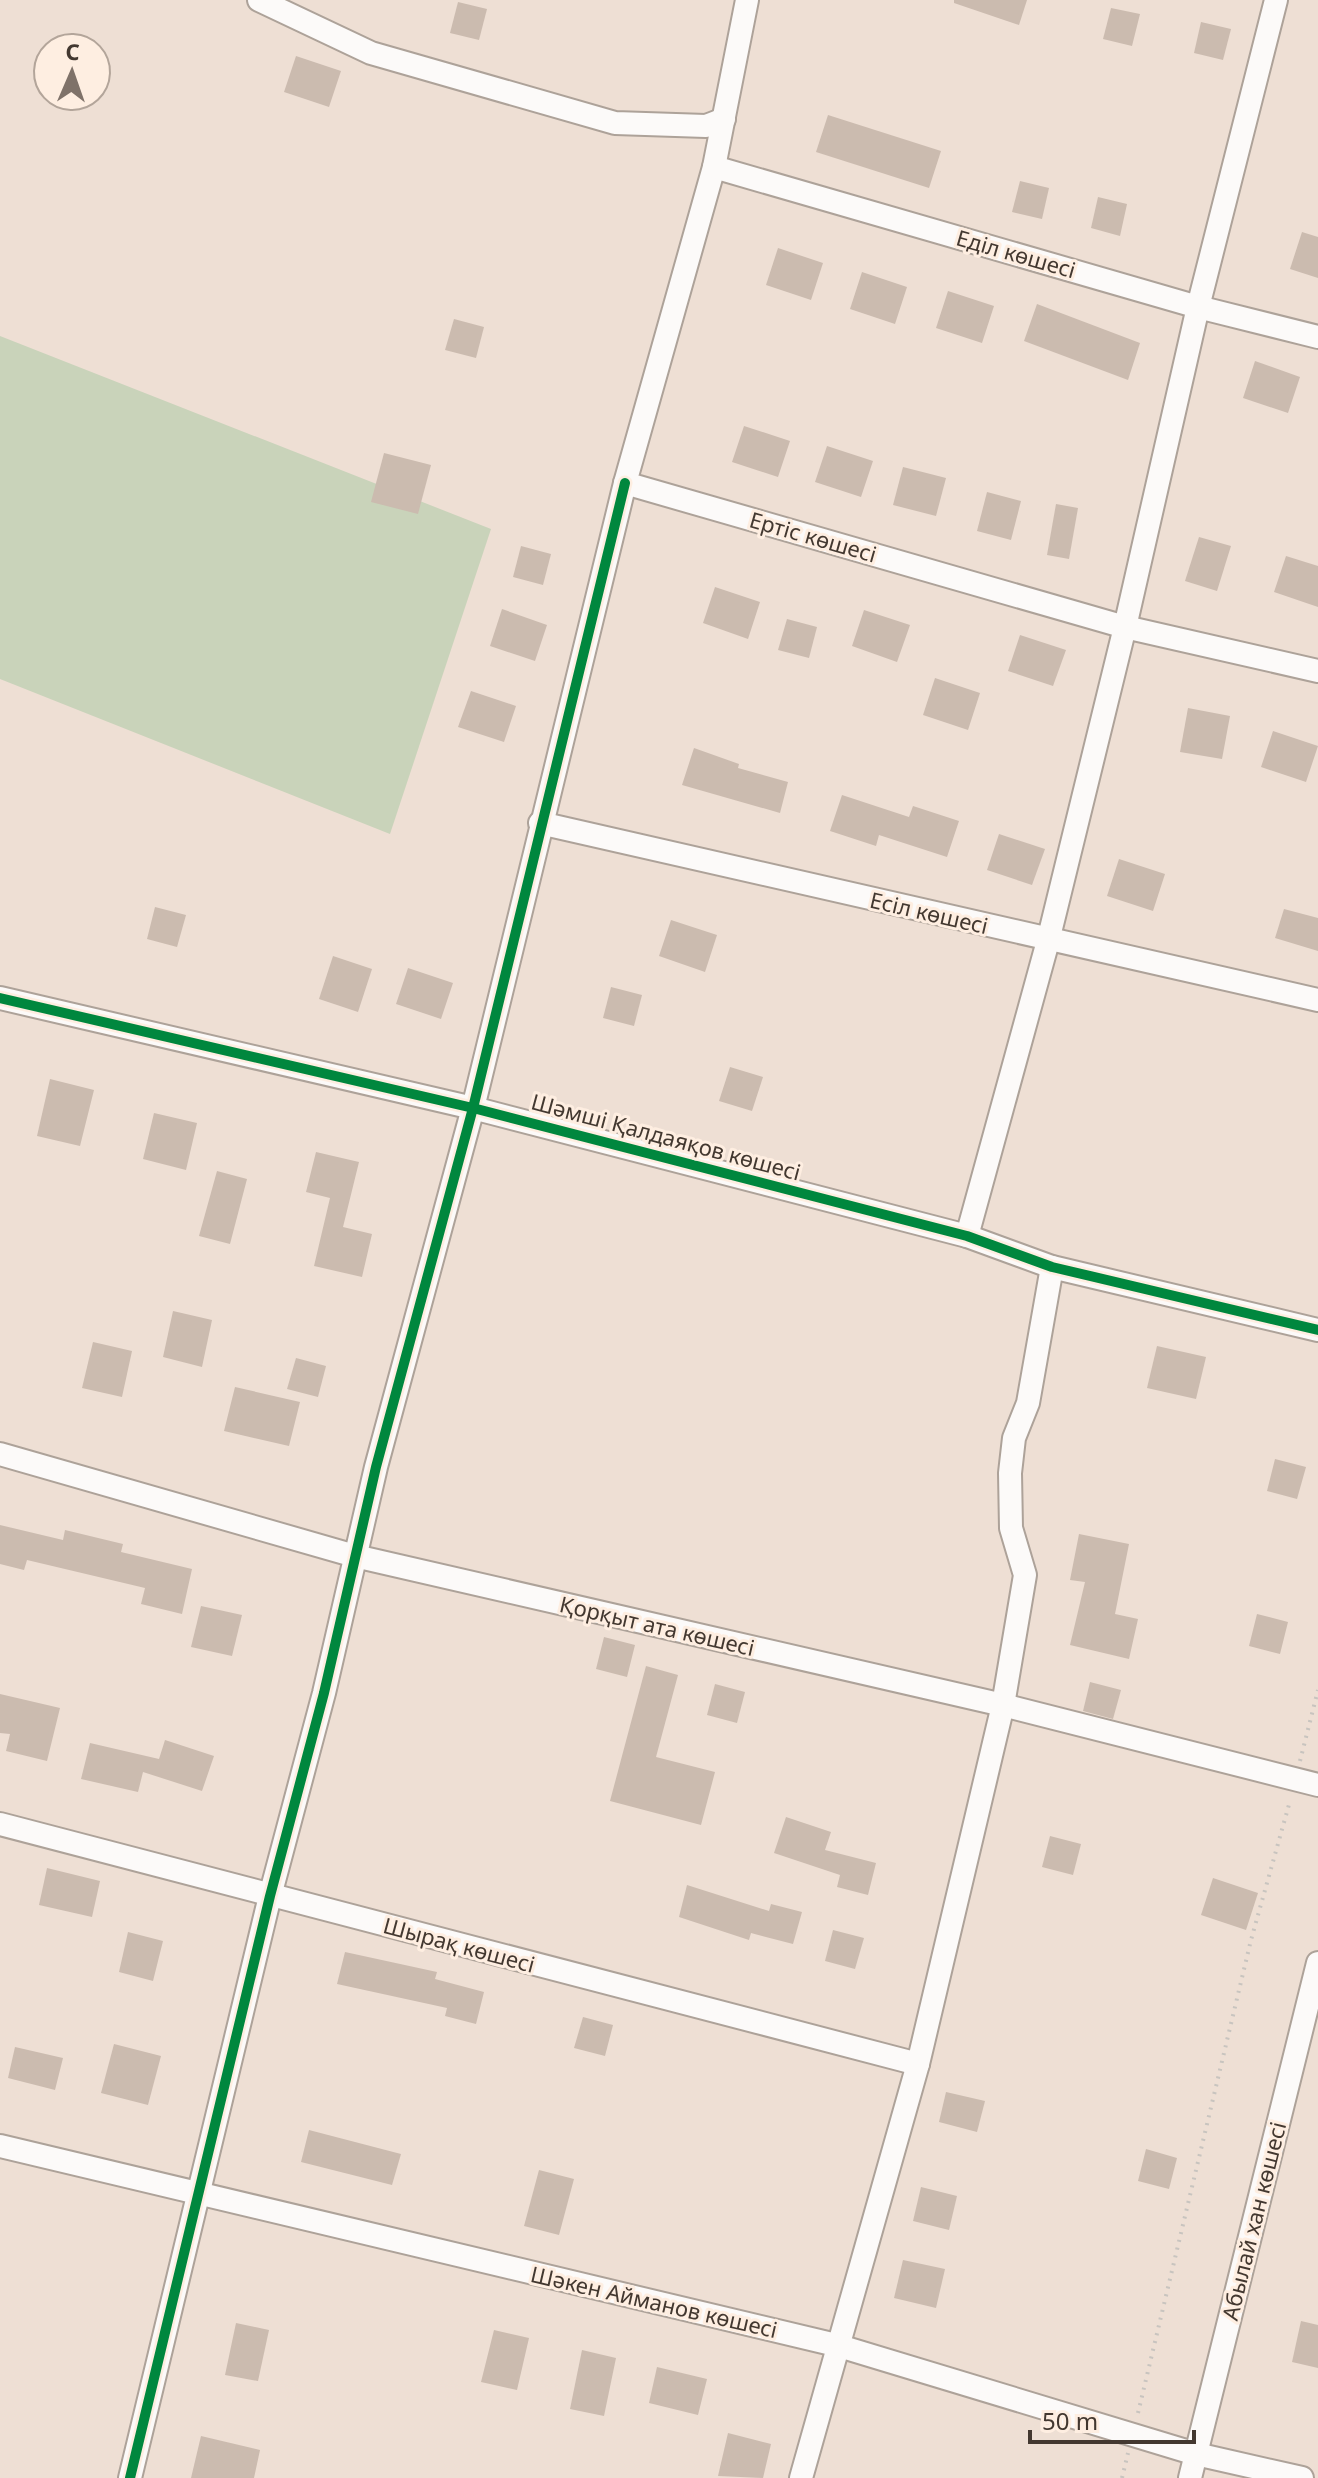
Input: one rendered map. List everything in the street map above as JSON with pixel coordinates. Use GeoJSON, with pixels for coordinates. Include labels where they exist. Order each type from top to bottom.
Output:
{"type":"FeatureCollection","features":[{"type":"Feature","properties":{"kind":"street"},"geometry":{"type":"LineString","coordinates":[[259,0],[371,53],[615,123],[706,126],[724,119]]}},
{"type":"Feature","properties":{"kind":"street"},"geometry":{"type":"LineString","coordinates":[[130,2478],[270,1896],[324,1693],[355,1556],[473,1108],[625,483],[714,167],[747,0]]}},
{"type":"Feature","properties":{"kind":"street"},"geometry":{"type":"LineString","coordinates":[[967,1236],[1048,941],[1125,627],[1198,307],[1276,0]]}},
{"type":"Feature","properties":{"kind":"street","name":"Еділ көшесі"},"geometry":{"type":"LineString","coordinates":[[714,167],[1198,307],[1318,337]]}},
{"type":"Feature","properties":{"kind":"street","name":"Ертіс көшесі"},"geometry":{"type":"LineString","coordinates":[[625,483],[1125,627],[1318,671]]}},
{"type":"Feature","properties":{"kind":"street","name":"Есіл көшесі"},"geometry":{"type":"LineString","coordinates":[[540,823],[1318,1000]]}},
{"type":"Feature","properties":{"kind":"street","name":"Шәмші Қалдаяқов көшесі"},"geometry":{"type":"LineString","coordinates":[[0,998],[473,1108],[967,1236],[1052,1267],[1318,1330]]}},
{"type":"Feature","properties":{"kind":"street"},"geometry":{"type":"LineString","coordinates":[[801,2478],[836,2345],[918,2064],[1003,1705],[1025,1575],[1011,1528],[1010,1473],[1014,1438],[1028,1403],[1052,1267]]}},
{"type":"Feature","properties":{"kind":"street","name":"Қорқыт ата көшесі"},"geometry":{"type":"LineString","coordinates":[[0,1454],[355,1556],[1003,1705],[1318,1785]]}},
{"type":"Feature","properties":{"kind":"street","name":"Шырақ көшесі"},"geometry":{"type":"LineString","coordinates":[[0,1824],[918,2064]]}},
{"type":"Feature","properties":{"kind":"street","name":"Абылай хан көшесі"},"geometry":{"type":"LineString","coordinates":[[1190,2478],[1318,1963]]}},
{"type":"Feature","properties":{"kind":"street","name":"Шәкен Айманов көшесі"},"geometry":{"type":"LineString","coordinates":[[0,2146],[836,2345],[1196,2454],[1302,2478]]}},
{"type":"Feature","properties":{"kind":"path"},"geometry":{"type":"LineString","coordinates":[[1122,2478],[1251,1940],[1318,1690]]}},
{"type":"Feature","properties":{"kind":"green space"},"geometry":{"type":"Polygon","coordinates":[[[0,336],[491,529],[390,834],[0,679],[0,336]]]}},
{"type":"Feature","properties":{"kind":"building"},"geometry":{"type":"Polygon","coordinates":[[[954,0],[1027,0],[1019,25],[954,3],[954,0]]]}},
{"type":"Feature","properties":{"kind":"building"},"geometry":{"type":"Polygon","coordinates":[[[458,2],[487,9],[479,40],[450,33],[458,2]]]}},
{"type":"Feature","properties":{"kind":"building"},"geometry":{"type":"Polygon","coordinates":[[[1111,8],[1140,14],[1132,46],[1103,39],[1111,8]]]}},
{"type":"Feature","properties":{"kind":"building"},"geometry":{"type":"Polygon","coordinates":[[[1201,22],[1231,29],[1223,60],[1194,53],[1201,22]]]}},
{"type":"Feature","properties":{"kind":"building"},"geometry":{"type":"Polygon","coordinates":[[[296,56],[341,71],[329,107],[284,92],[296,56]]]}},
{"type":"Feature","properties":{"kind":"building"},"geometry":{"type":"Polygon","coordinates":[[[828,115],[941,151],[929,188],[816,152],[828,115]]]}},
{"type":"Feature","properties":{"kind":"building"},"geometry":{"type":"Polygon","coordinates":[[[1020,181],[1049,188],[1042,219],[1012,212],[1020,181]]]}},
{"type":"Feature","properties":{"kind":"building"},"geometry":{"type":"Polygon","coordinates":[[[1098,197],[1127,204],[1120,236],[1091,228],[1098,197]]]}},
{"type":"Feature","properties":{"kind":"building"},"geometry":{"type":"Polygon","coordinates":[[[1302,232],[1318,237],[1318,278],[1290,269],[1302,232]]]}},
{"type":"Feature","properties":{"kind":"building"},"geometry":{"type":"Polygon","coordinates":[[[778,248],[823,263],[811,300],[766,285],[778,248]]]}},
{"type":"Feature","properties":{"kind":"building"},"geometry":{"type":"Polygon","coordinates":[[[862,272],[907,287],[895,324],[850,309],[862,272]]]}},
{"type":"Feature","properties":{"kind":"building"},"geometry":{"type":"Polygon","coordinates":[[[948,291],[994,306],[982,343],[936,328],[948,291]]]}},
{"type":"Feature","properties":{"kind":"building"},"geometry":{"type":"Polygon","coordinates":[[[1037,304],[1140,343],[1128,380],[1024,341],[1037,304]]]}},
{"type":"Feature","properties":{"kind":"building"},"geometry":{"type":"Polygon","coordinates":[[[454,319],[484,327],[476,358],[445,350],[454,319]]]}},
{"type":"Feature","properties":{"kind":"building"},"geometry":{"type":"Polygon","coordinates":[[[1255,361],[1300,377],[1288,413],[1243,398],[1255,361]]]}},
{"type":"Feature","properties":{"kind":"building"},"geometry":{"type":"Polygon","coordinates":[[[744,426],[790,441],[778,477],[732,462],[744,426]]]}},
{"type":"Feature","properties":{"kind":"building"},"geometry":{"type":"Polygon","coordinates":[[[827,446],[873,461],[861,497],[815,482],[827,446]]]}},
{"type":"Feature","properties":{"kind":"building"},"geometry":{"type":"Polygon","coordinates":[[[384,453],[431,465],[418,514],[371,502],[384,453]]]}},
{"type":"Feature","properties":{"kind":"building"},"geometry":{"type":"Polygon","coordinates":[[[903,467],[946,478],[936,516],[893,505],[903,467]]]}},
{"type":"Feature","properties":{"kind":"building"},"geometry":{"type":"Polygon","coordinates":[[[987,492],[1021,501],[1011,540],[977,531],[987,492]]]}},
{"type":"Feature","properties":{"kind":"building"},"geometry":{"type":"Polygon","coordinates":[[[1056,504],[1078,508],[1069,559],[1047,555],[1056,504]]]}},
{"type":"Feature","properties":{"kind":"building"},"geometry":{"type":"Polygon","coordinates":[[[1199,537],[1231,546],[1217,591],[1185,581],[1199,537]]]}},
{"type":"Feature","properties":{"kind":"building"},"geometry":{"type":"Polygon","coordinates":[[[521,546],[551,554],[543,585],[513,577],[521,546]]]}},
{"type":"Feature","properties":{"kind":"building"},"geometry":{"type":"Polygon","coordinates":[[[1286,556],[1318,566],[1318,607],[1274,592],[1286,556]]]}},
{"type":"Feature","properties":{"kind":"building"},"geometry":{"type":"Polygon","coordinates":[[[715,587],[760,602],[748,639],[703,623],[715,587]]]}},
{"type":"Feature","properties":{"kind":"building"},"geometry":{"type":"Polygon","coordinates":[[[502,609],[547,625],[535,661],[490,646],[502,609]]]}},
{"type":"Feature","properties":{"kind":"building"},"geometry":{"type":"Polygon","coordinates":[[[864,610],[910,625],[897,662],[852,646],[864,610]]]}},
{"type":"Feature","properties":{"kind":"building"},"geometry":{"type":"Polygon","coordinates":[[[787,619],[817,627],[809,658],[778,650],[787,619]]]}},
{"type":"Feature","properties":{"kind":"building"},"geometry":{"type":"Polygon","coordinates":[[[1020,635],[1066,650],[1053,686],[1008,671],[1020,635]]]}},
{"type":"Feature","properties":{"kind":"building"},"geometry":{"type":"Polygon","coordinates":[[[935,678],[980,693],[968,730],[923,715],[935,678]]]}},
{"type":"Feature","properties":{"kind":"building"},"geometry":{"type":"Polygon","coordinates":[[[471,691],[516,706],[504,742],[458,727],[471,691]]]}},
{"type":"Feature","properties":{"kind":"building"},"geometry":{"type":"Polygon","coordinates":[[[1188,708],[1230,716],[1222,759],[1180,752],[1188,708]]]}},
{"type":"Feature","properties":{"kind":"building"},"geometry":{"type":"Polygon","coordinates":[[[1273,731],[1318,746],[1306,782],[1261,767],[1273,731]]]}},
{"type":"Feature","properties":{"kind":"building"},"geometry":{"type":"Polygon","coordinates":[[[694,748],[739,764],[738,768],[788,782],[780,813],[682,785],[694,748]]]}},
{"type":"Feature","properties":{"kind":"building"},"geometry":{"type":"Polygon","coordinates":[[[842,795],[909,817],[913,806],[959,821],[947,857],[879,835],[876,846],[830,831],[842,795]]]}},
{"type":"Feature","properties":{"kind":"building"},"geometry":{"type":"Polygon","coordinates":[[[999,834],[1045,849],[1032,885],[987,870],[999,834]]]}},
{"type":"Feature","properties":{"kind":"building"},"geometry":{"type":"Polygon","coordinates":[[[1119,859],[1165,874],[1153,911],[1107,896],[1119,859]]]}},
{"type":"Feature","properties":{"kind":"building"},"geometry":{"type":"Polygon","coordinates":[[[155,907],[186,915],[177,947],[147,939],[155,907]]]}},
{"type":"Feature","properties":{"kind":"building"},"geometry":{"type":"Polygon","coordinates":[[[1284,909],[1318,918],[1318,951],[1275,938],[1284,909]]]}},
{"type":"Feature","properties":{"kind":"building"},"geometry":{"type":"Polygon","coordinates":[[[671,920],[717,935],[705,972],[659,956],[671,920]]]}},
{"type":"Feature","properties":{"kind":"building"},"geometry":{"type":"Polygon","coordinates":[[[333,956],[372,969],[358,1012],[319,999],[333,956]]]}},
{"type":"Feature","properties":{"kind":"building"},"geometry":{"type":"Polygon","coordinates":[[[408,968],[453,983],[441,1019],[396,1004],[408,968]]]}},
{"type":"Feature","properties":{"kind":"building"},"geometry":{"type":"Polygon","coordinates":[[[611,987],[642,995],[634,1026],[603,1018],[611,987]]]}},
{"type":"Feature","properties":{"kind":"building"},"geometry":{"type":"Polygon","coordinates":[[[730,1067],[763,1077],[752,1111],[719,1101],[730,1067]]]}},
{"type":"Feature","properties":{"kind":"building"},"geometry":{"type":"Polygon","coordinates":[[[50,1079],[94,1090],[80,1146],[37,1136],[50,1079]]]}},
{"type":"Feature","properties":{"kind":"building"},"geometry":{"type":"Polygon","coordinates":[[[154,1113],[197,1123],[186,1170],[143,1159],[154,1113]]]}},
{"type":"Feature","properties":{"kind":"building"},"geometry":{"type":"Polygon","coordinates":[[[316,1152],[359,1162],[343,1227],[372,1234],[362,1277],[314,1266],[330,1198],[306,1192],[316,1152]]]}},
{"type":"Feature","properties":{"kind":"building"},"geometry":{"type":"Polygon","coordinates":[[[217,1171],[247,1179],[230,1244],[199,1236],[217,1171]]]}},
{"type":"Feature","properties":{"kind":"building"},"geometry":{"type":"Polygon","coordinates":[[[173,1311],[212,1320],[202,1367],[163,1357],[173,1311]]]}},
{"type":"Feature","properties":{"kind":"building"},"geometry":{"type":"Polygon","coordinates":[[[93,1342],[132,1351],[122,1397],[82,1388],[93,1342]]]}},
{"type":"Feature","properties":{"kind":"building"},"geometry":{"type":"Polygon","coordinates":[[[1157,1346],[1206,1357],[1196,1399],[1147,1388],[1157,1346]]]}},
{"type":"Feature","properties":{"kind":"building"},"geometry":{"type":"Polygon","coordinates":[[[296,1358],[326,1366],[318,1397],[287,1389],[296,1358]]]}},
{"type":"Feature","properties":{"kind":"building"},"geometry":{"type":"Polygon","coordinates":[[[235,1387],[300,1402],[289,1446],[224,1431],[235,1387]]]}},
{"type":"Feature","properties":{"kind":"building"},"geometry":{"type":"Polygon","coordinates":[[[1275,1459],[1306,1467],[1297,1499],[1267,1491],[1275,1459]]]}},
{"type":"Feature","properties":{"kind":"building"},"geometry":{"type":"Polygon","coordinates":[[[0,1525],[63,1540],[65,1530],[123,1544],[121,1552],[192,1569],[182,1614],[141,1604],[145,1588],[27,1560],[24,1570],[0,1564],[0,1525]]]}},
{"type":"Feature","properties":{"kind":"building"},"geometry":{"type":"Polygon","coordinates":[[[1079,1534],[1129,1544],[1115,1614],[1138,1619],[1129,1659],[1070,1645],[1085,1582],[1070,1580],[1079,1534]]]}},
{"type":"Feature","properties":{"kind":"building"},"geometry":{"type":"Polygon","coordinates":[[[201,1606],[242,1615],[232,1656],[191,1647],[201,1606]]]}},
{"type":"Feature","properties":{"kind":"building"},"geometry":{"type":"Polygon","coordinates":[[[1257,1614],[1288,1622],[1280,1654],[1249,1646],[1257,1614]]]}},
{"type":"Feature","properties":{"kind":"building"},"geometry":{"type":"Polygon","coordinates":[[[604,1637],[635,1645],[627,1677],[596,1669],[604,1637]]]}},
{"type":"Feature","properties":{"kind":"building"},"geometry":{"type":"Polygon","coordinates":[[[646,1666],[678,1675],[656,1757],[715,1772],[701,1825],[610,1801],[646,1666]]]}},
{"type":"Feature","properties":{"kind":"building"},"geometry":{"type":"Polygon","coordinates":[[[1090,1682],[1121,1690],[1113,1719],[1083,1711],[1090,1682]]]}},
{"type":"Feature","properties":{"kind":"building"},"geometry":{"type":"Polygon","coordinates":[[[715,1684],[745,1692],[737,1723],[707,1715],[715,1684]]]}},
{"type":"Feature","properties":{"kind":"building"},"geometry":{"type":"Polygon","coordinates":[[[0,1694],[60,1708],[47,1761],[6,1751],[10,1734],[0,1733],[0,1694]]]}},
{"type":"Feature","properties":{"kind":"building"},"geometry":{"type":"Polygon","coordinates":[[[165,1740],[214,1756],[202,1791],[143,1772],[138,1792],[81,1779],[90,1743],[159,1759],[165,1740]]]}},
{"type":"Feature","properties":{"kind":"building"},"geometry":{"type":"Polygon","coordinates":[[[786,1817],[831,1832],[825,1850],[876,1863],[868,1895],[837,1887],[840,1875],[774,1853],[786,1817]]]}},
{"type":"Feature","properties":{"kind":"building"},"geometry":{"type":"Polygon","coordinates":[[[1050,1836],[1081,1844],[1073,1875],[1042,1867],[1050,1836]]]}},
{"type":"Feature","properties":{"kind":"building"},"geometry":{"type":"Polygon","coordinates":[[[47,1868],[100,1881],[92,1917],[39,1905],[47,1868]]]}},
{"type":"Feature","properties":{"kind":"building"},"geometry":{"type":"Polygon","coordinates":[[[1213,1878],[1258,1893],[1246,1930],[1201,1915],[1213,1878]]]}},
{"type":"Feature","properties":{"kind":"building"},"geometry":{"type":"Polygon","coordinates":[[[687,1885],[769,1911],[771,1904],[802,1912],[793,1944],[751,1933],[749,1940],[679,1917],[687,1885]]]}},
{"type":"Feature","properties":{"kind":"building"},"geometry":{"type":"Polygon","coordinates":[[[833,1930],[864,1938],[855,1969],[825,1961],[833,1930]]]}},
{"type":"Feature","properties":{"kind":"building"},"geometry":{"type":"Polygon","coordinates":[[[128,1932],[163,1941],[153,1981],[119,1972],[128,1932]]]}},
{"type":"Feature","properties":{"kind":"building"},"geometry":{"type":"Polygon","coordinates":[[[345,1952],[437,1972],[435,1979],[484,1992],[476,2024],[445,2016],[447,2008],[337,1984],[345,1952]]]}},
{"type":"Feature","properties":{"kind":"building"},"geometry":{"type":"Polygon","coordinates":[[[583,2017],[613,2025],[605,2056],[574,2048],[583,2017]]]}},
{"type":"Feature","properties":{"kind":"building"},"geometry":{"type":"Polygon","coordinates":[[[114,2044],[161,2056],[148,2105],[101,2093],[114,2044]]]}},
{"type":"Feature","properties":{"kind":"building"},"geometry":{"type":"Polygon","coordinates":[[[15,2047],[63,2058],[55,2090],[8,2078],[15,2047]]]}},
{"type":"Feature","properties":{"kind":"building"},"geometry":{"type":"Polygon","coordinates":[[[946,2092],[985,2101],[977,2132],[939,2122],[946,2092]]]}},
{"type":"Feature","properties":{"kind":"building"},"geometry":{"type":"Polygon","coordinates":[[[309,2130],[401,2154],[392,2185],[301,2162],[309,2130]]]}},
{"type":"Feature","properties":{"kind":"building"},"geometry":{"type":"Polygon","coordinates":[[[1146,2149],[1177,2158],[1169,2189],[1138,2181],[1146,2149]]]}},
{"type":"Feature","properties":{"kind":"building"},"geometry":{"type":"Polygon","coordinates":[[[539,2170],[574,2179],[559,2235],[524,2226],[539,2170]]]}},
{"type":"Feature","properties":{"kind":"building"},"geometry":{"type":"Polygon","coordinates":[[[921,2187],[957,2196],[949,2230],[913,2221],[921,2187]]]}},
{"type":"Feature","properties":{"kind":"building"},"geometry":{"type":"Polygon","coordinates":[[[903,2260],[945,2269],[936,2308],[894,2298],[903,2260]]]}},
{"type":"Feature","properties":{"kind":"building"},"geometry":{"type":"Polygon","coordinates":[[[1301,2321],[1318,2325],[1318,2368],[1292,2362],[1301,2321]]]}},
{"type":"Feature","properties":{"kind":"building"},"geometry":{"type":"Polygon","coordinates":[[[236,2323],[269,2330],[258,2381],[225,2375],[236,2323]]]}},
{"type":"Feature","properties":{"kind":"building"},"geometry":{"type":"Polygon","coordinates":[[[494,2330],[529,2338],[517,2390],[481,2382],[494,2330]]]}},
{"type":"Feature","properties":{"kind":"building"},"geometry":{"type":"Polygon","coordinates":[[[582,2350],[616,2358],[604,2416],[570,2409],[582,2350]]]}},
{"type":"Feature","properties":{"kind":"building"},"geometry":{"type":"Polygon","coordinates":[[[657,2367],[707,2379],[698,2415],[649,2403],[657,2367]]]}},
{"type":"Feature","properties":{"kind":"building"},"geometry":{"type":"Polygon","coordinates":[[[728,2433],[771,2444],[763,2478],[718,2476],[728,2433]]]}},
{"type":"Feature","properties":{"kind":"building"},"geometry":{"type":"Polygon","coordinates":[[[201,2436],[260,2450],[254,2478],[191,2478],[201,2436]]]}},
{"type":"Feature","properties":{"kind":"cycle path"},"geometry":{"type":"LineString","coordinates":[[130,2478],[270,1896],[324,1693],[376,1467],[473,1108],[625,483]]}},
{"type":"Feature","properties":{"kind":"cycle path"},"geometry":{"type":"LineString","coordinates":[[0,998],[473,1108],[967,1236],[1052,1267],[1318,1330]]}}]}
